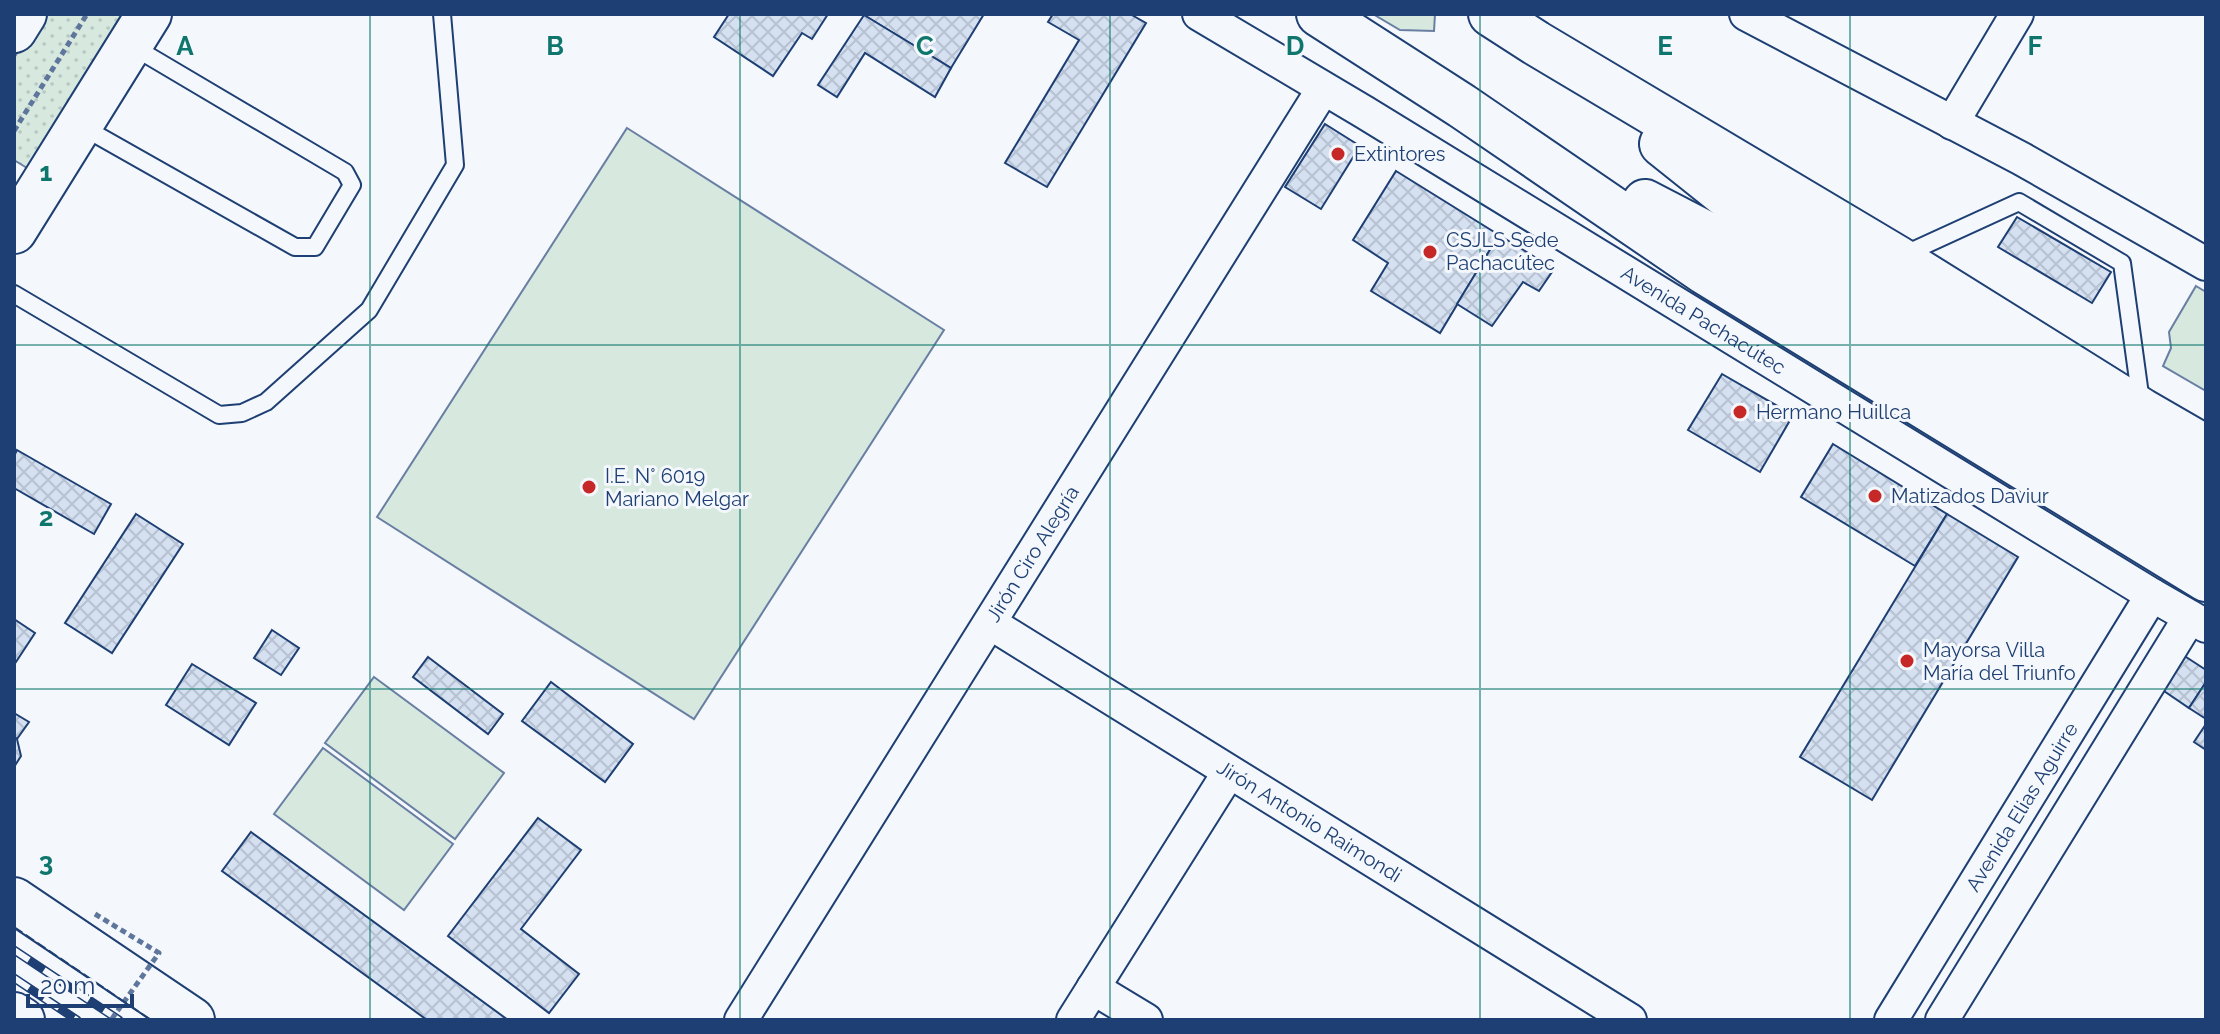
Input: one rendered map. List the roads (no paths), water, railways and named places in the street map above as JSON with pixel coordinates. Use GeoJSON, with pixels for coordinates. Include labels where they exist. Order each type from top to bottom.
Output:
{"type":"FeatureCollection","features":[{"type":"Feature","properties":{"kind":"main road"},"geometry":{"type":"LineString","coordinates":[[14,30],[24,14]]}},
{"type":"Feature","properties":{"kind":"main road","name":"Avenida Pachacútec"},"geometry":{"type":"LineString","coordinates":[[1319,14],[1462,106],[2201,607]]}},
{"type":"Feature","properties":{"kind":"main road"},"geometry":{"type":"LineString","coordinates":[[1491,14],[2206,448]]}},
{"type":"Feature","properties":{"kind":"main road"},"geometry":{"type":"LineString","coordinates":[[14,231],[139,29]]}},
{"type":"Feature","properties":{"kind":"main road"},"geometry":{"type":"LineString","coordinates":[[1536,43],[1761,223],[2206,494]]}},
{"type":"Feature","properties":{"kind":"main road","name":"Avenida Pachacútec"},"geometry":{"type":"LineString","coordinates":[[1462,106],[1724,243],[2206,540]]}},
{"type":"Feature","properties":{"kind":"main road"},"geometry":{"type":"LineString","coordinates":[[14,900],[192,1020]]}},
{"type":"Feature","properties":{"kind":"main road"},"geometry":{"type":"LineString","coordinates":[[14,1015],[22,1020]]}},
{"type":"Feature","properties":{"kind":"street","name":"Avenida Pachacútec"},"geometry":{"type":"LineString","coordinates":[[1199,14],[2152,595],[2201,607]]}},
{"type":"Feature","properties":{"kind":"street"},"geometry":{"type":"LineString","coordinates":[[1746,14],[2022,159],[2206,264]]}},
{"type":"Feature","properties":{"kind":"street"},"geometry":{"type":"LineString","coordinates":[[1952,123],[2017,14]]}},
{"type":"Feature","properties":{"kind":"street","name":"Jirón Ciro Alegría"},"geometry":{"type":"LineString","coordinates":[[741,1020],[1323,89]]}},
{"type":"Feature","properties":{"kind":"street","name":"Avenida Elias Aguirre"},"geometry":{"type":"LineString","coordinates":[[1891,1020],[2152,595]]}},
{"type":"Feature","properties":{"kind":"street"},"geometry":{"type":"LineString","coordinates":[[1942,1020],[2201,607]]}},
{"type":"Feature","properties":{"kind":"street","name":"Jirón Antonio Raimondi"},"geometry":{"type":"LineString","coordinates":[[990,623],[1630,1020]]}},
{"type":"Feature","properties":{"kind":"street"},"geometry":{"type":"LineString","coordinates":[[1073,1020],[1229,772]]}},
{"type":"Feature","properties":{"kind":"street"},"geometry":{"type":"LineString","coordinates":[[1093,988],[1146,1020]]}},
{"type":"Feature","properties":{"kind":"lane"},"geometry":{"type":"LineString","coordinates":[[14,294],[219,415],[242,413],[266,402],[369,310],[455,165],[442,14]]}},
{"type":"Feature","properties":{"kind":"lane"},"geometry":{"type":"LineString","coordinates":[[79,125],[295,247],[315,247],[352,185],[345,172],[139,29]]}},
{"type":"Feature","properties":{"kind":"lane"},"geometry":{"type":"LineString","coordinates":[[1897,258],[2019,202],[2122,263],[2142,411]]}},
{"type":"Feature","properties":{"kind":"railway"},"geometry":{"type":"LineString","coordinates":[[14,950],[119,1020]]}},
{"type":"Feature","properties":{"kind":"railway"},"geometry":{"type":"LineString","coordinates":[[14,978],[77,1020]]}},
{"type":"Feature","properties":{"kind":"place","name":"Extintores"},"geometry":{"type":"Point","coordinates":[1338,154]}},
{"type":"Feature","properties":{"kind":"place","name":"CSJLS Sede Pachacútec"},"geometry":{"type":"Point","coordinates":[1430,252]}},
{"type":"Feature","properties":{"kind":"place","name":"Hermano Huillca"},"geometry":{"type":"Point","coordinates":[1740,412]}},
{"type":"Feature","properties":{"kind":"place","name":"I.E. N° 6019 Mariano Melgar"},"geometry":{"type":"Point","coordinates":[589,487]}},
{"type":"Feature","properties":{"kind":"place","name":"Matizados Daviur"},"geometry":{"type":"Point","coordinates":[1875,496]}},
{"type":"Feature","properties":{"kind":"place","name":"Mayorsa Villa María del Triunfo"},"geometry":{"type":"Point","coordinates":[1907,661]}}]}
